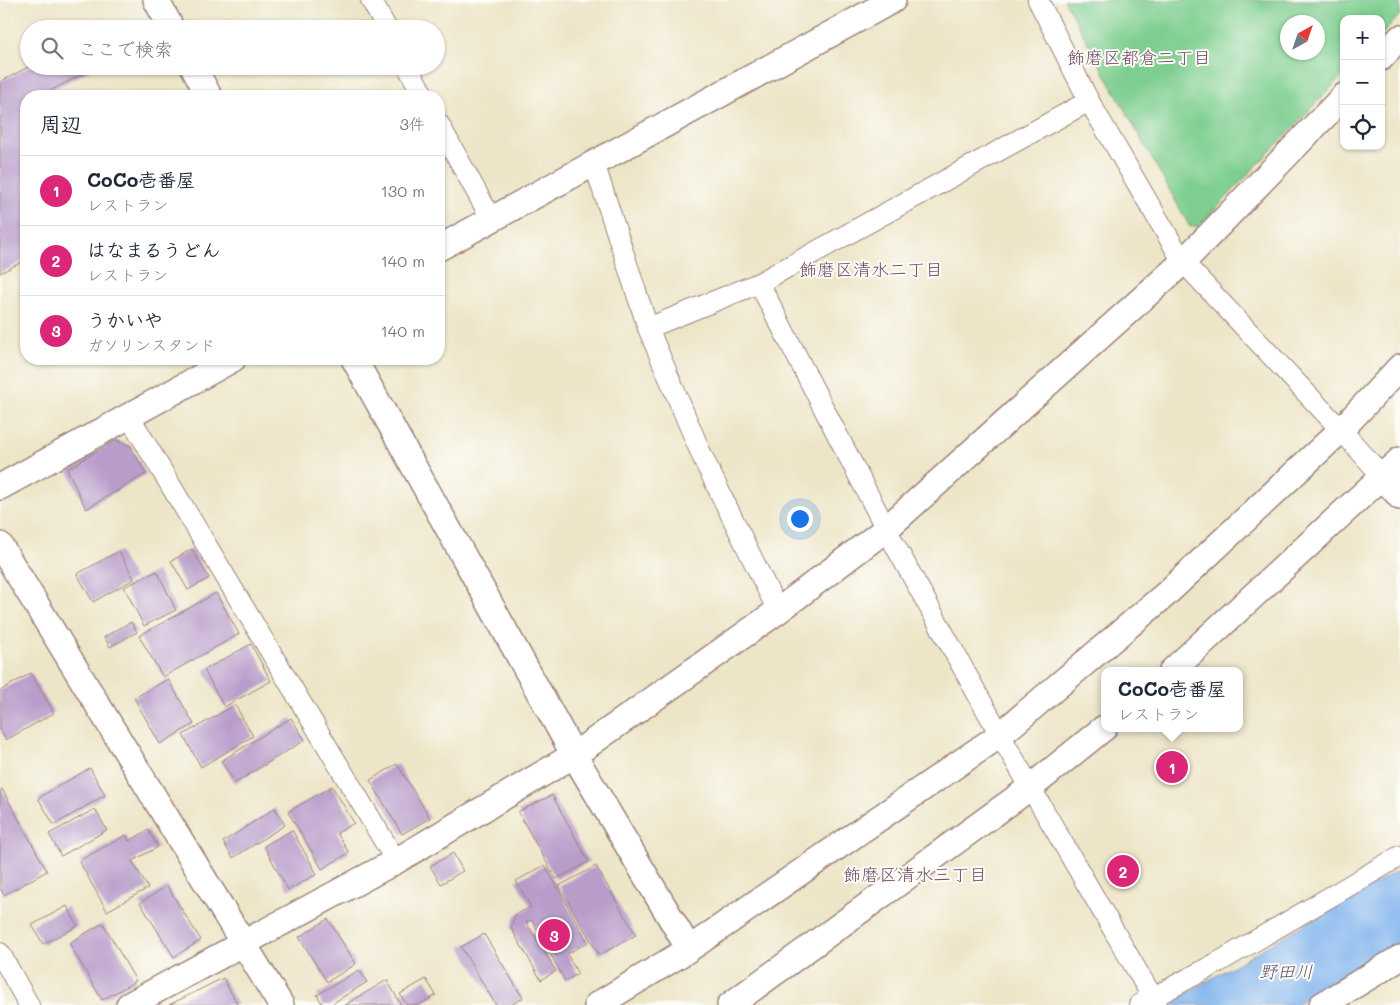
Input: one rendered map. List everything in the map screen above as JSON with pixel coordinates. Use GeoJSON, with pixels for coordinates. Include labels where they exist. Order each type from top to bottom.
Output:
{"type":"FeatureCollection","features":[{"type":"Feature","properties":{"kind":"street"},"geometry":{"type":"LineString","coordinates":[[156,0],[167,20]]}},
{"type":"Feature","properties":{"kind":"street"},"geometry":{"type":"LineString","coordinates":[[371,0],[382,20]]}},
{"type":"Feature","properties":{"kind":"street"},"geometry":{"type":"LineString","coordinates":[[445,245],[893,0]]}},
{"type":"Feature","properties":{"kind":"street"},"geometry":{"type":"LineString","coordinates":[[1038,0],[1089,101],[1183,262],[1341,430],[1400,497]]}},
{"type":"Feature","properties":{"kind":"street"},"geometry":{"type":"LineString","coordinates":[[1385,54],[1400,38]]}},
{"type":"Feature","properties":{"kind":"street"},"geometry":{"type":"LineString","coordinates":[[198,75],[206,90]]}},
{"type":"Feature","properties":{"kind":"street"},"geometry":{"type":"LineString","coordinates":[[412,75],[421,90]]}},
{"type":"Feature","properties":{"kind":"street"},"geometry":{"type":"LineString","coordinates":[[129,1005],[396,861],[574,755],[778,611],[886,529],[1183,262],[1340,100]]}},
{"type":"Feature","properties":{"kind":"street"},"geometry":{"type":"LineString","coordinates":[[648,328],[759,283],[1089,101]]}},
{"type":"Feature","properties":{"kind":"street"},"geometry":{"type":"LineString","coordinates":[[445,135],[492,220]]}},
{"type":"Feature","properties":{"kind":"street"},"geometry":{"type":"LineString","coordinates":[[594,163],[648,328],[702,458],[778,611]]}},
{"type":"Feature","properties":{"kind":"street"},"geometry":{"type":"LineString","coordinates":[[759,283],[886,529],[1150,1002],[1400,856]]}},
{"type":"Feature","properties":{"kind":"street"},"geometry":{"type":"LineString","coordinates":[[0,487],[222,365]]}},
{"type":"Feature","properties":{"kind":"street"},"geometry":{"type":"LineString","coordinates":[[357,365],[574,755],[690,949]]}},
{"type":"Feature","properties":{"kind":"street"},"geometry":{"type":"LineString","coordinates":[[597,1005],[690,949],[1000,735],[1166,594],[1341,430],[1400,367]]}},
{"type":"Feature","properties":{"kind":"street"},"geometry":{"type":"LineString","coordinates":[[129,416],[396,861]]}},
{"type":"Feature","properties":{"kind":"street"},"geometry":{"type":"LineString","coordinates":[[1176,667],[1400,460]]}},
{"type":"Feature","properties":{"kind":"street"},"geometry":{"type":"LineString","coordinates":[[0,546],[281,1005]]}},
{"type":"Feature","properties":{"kind":"street"},"geometry":{"type":"LineString","coordinates":[[730,1005],[1031,787],[1101,730]]}},
{"type":"Feature","properties":{"kind":"street"},"geometry":{"type":"LineString","coordinates":[[0,953],[29,1005]]}},
{"type":"Feature","properties":{"kind":"street"},"geometry":{"type":"LineString","coordinates":[[1335,1002],[1400,958]]}},
{"type":"Feature","properties":{"kind":"green space"},"geometry":{"type":"Polygon","coordinates":[[[1064,0],[1400,0],[1400,15],[1385,31],[1385,15],[1340,15],[1340,78],[1199,226],[1190,227],[1064,0]]]}},
{"type":"Feature","properties":{"kind":"water","name":"野田川"},"geometry":{"type":"Polygon","coordinates":[[[1400,869],[1400,941],[1294,1005],[1166,1005],[1400,869]]]}},
{"type":"Feature","properties":{"kind":"building"},"geometry":{"type":"Polygon","coordinates":[[[20,71],[20,75],[81,75],[52,90],[20,90],[20,263],[0,273],[0,82],[20,71]]]}},
{"type":"Feature","properties":{"kind":"building"},"geometry":{"type":"Polygon","coordinates":[[[116,440],[131,446],[146,474],[86,509],[67,469],[116,440]]]}},
{"type":"Feature","properties":{"kind":"building"},"geometry":{"type":"Polygon","coordinates":[[[192,549],[209,578],[188,590],[171,561],[192,549]]]}},
{"type":"Feature","properties":{"kind":"building"},"geometry":{"type":"Polygon","coordinates":[[[119,551],[134,579],[93,602],[77,574],[119,551]]]}},
{"type":"Feature","properties":{"kind":"building"},"geometry":{"type":"Polygon","coordinates":[[[157,571],[176,610],[144,626],[124,587],[157,571]]]}},
{"type":"Feature","properties":{"kind":"building"},"geometry":{"type":"Polygon","coordinates":[[[216,593],[239,634],[163,677],[139,636],[216,593]]]}},
{"type":"Feature","properties":{"kind":"building"},"geometry":{"type":"Polygon","coordinates":[[[131,622],[137,632],[110,647],[104,637],[131,622]]]}},
{"type":"Feature","properties":{"kind":"building"},"geometry":{"type":"Polygon","coordinates":[[[251,644],[271,681],[224,707],[204,670],[251,644]]]}},
{"type":"Feature","properties":{"kind":"building"},"geometry":{"type":"Polygon","coordinates":[[[31,673],[54,713],[6,740],[0,730],[0,691],[31,673]]]}},
{"type":"Feature","properties":{"kind":"building"},"geometry":{"type":"Polygon","coordinates":[[[168,679],[194,724],[160,744],[134,698],[168,679]]]}},
{"type":"Feature","properties":{"kind":"building"},"geometry":{"type":"Polygon","coordinates":[[[235,705],[253,736],[201,767],[183,735],[235,705]]]}},
{"type":"Feature","properties":{"kind":"building"},"geometry":{"type":"Polygon","coordinates":[[[291,718],[305,740],[235,783],[221,761],[291,718]]]}},
{"type":"Feature","properties":{"kind":"building"},"geometry":{"type":"Polygon","coordinates":[[[397,764],[430,818],[402,834],[370,780],[397,764]]]}},
{"type":"Feature","properties":{"kind":"building"},"geometry":{"type":"Polygon","coordinates":[[[90,768],[105,795],[54,825],[38,798],[90,768]]]}},
{"type":"Feature","properties":{"kind":"building"},"geometry":{"type":"Polygon","coordinates":[[[332,786],[354,823],[337,833],[349,853],[322,869],[288,812],[332,786]]]}},
{"type":"Feature","properties":{"kind":"building"},"geometry":{"type":"Polygon","coordinates":[[[2,789],[47,871],[4,895],[0,888],[0,791],[2,789]]]}},
{"type":"Feature","properties":{"kind":"building"},"geometry":{"type":"Polygon","coordinates":[[[552,795],[589,862],[556,879],[518,812],[552,795]]]}},
{"type":"Feature","properties":{"kind":"building"},"geometry":{"type":"Polygon","coordinates":[[[275,808],[285,825],[233,858],[223,842],[275,808]]]}},
{"type":"Feature","properties":{"kind":"building"},"geometry":{"type":"Polygon","coordinates":[[[95,809],[107,830],[61,856],[49,834],[95,809]]]}},
{"type":"Feature","properties":{"kind":"building"},"geometry":{"type":"Polygon","coordinates":[[[148,830],[158,847],[132,861],[148,888],[107,911],[79,861],[126,835],[129,841],[148,830]]]}},
{"type":"Feature","properties":{"kind":"building"},"geometry":{"type":"Polygon","coordinates":[[[292,830],[317,874],[288,890],[264,846],[292,830]]]}},
{"type":"Feature","properties":{"kind":"building"},"geometry":{"type":"Polygon","coordinates":[[[453,853],[463,871],[441,884],[430,866],[453,853]]]}},
{"type":"Feature","properties":{"kind":"building"},"geometry":{"type":"Polygon","coordinates":[[[545,865],[588,942],[567,954],[578,974],[565,981],[532,920],[526,922],[556,971],[541,980],[511,928],[515,915],[531,907],[516,881],[545,865]]]}},
{"type":"Feature","properties":{"kind":"building"},"geometry":{"type":"Polygon","coordinates":[[[596,866],[636,935],[599,955],[559,886],[596,866]]]}},
{"type":"Feature","properties":{"kind":"building"},"geometry":{"type":"Polygon","coordinates":[[[167,886],[201,940],[174,957],[140,903],[167,886]]]}},
{"type":"Feature","properties":{"kind":"building"},"geometry":{"type":"Polygon","coordinates":[[[67,906],[78,926],[43,944],[32,925],[67,906]]]}},
{"type":"Feature","properties":{"kind":"building"},"geometry":{"type":"Polygon","coordinates":[[[328,919],[356,964],[327,982],[299,937],[328,919]]]}},
{"type":"Feature","properties":{"kind":"building"},"geometry":{"type":"Polygon","coordinates":[[[103,923],[136,981],[102,1000],[69,943],[103,923]]]}},
{"type":"Feature","properties":{"kind":"building"},"geometry":{"type":"Polygon","coordinates":[[[484,934],[523,998],[511,1005],[496,1005],[461,947],[484,934]]]}},
{"type":"Feature","properties":{"kind":"building"},"geometry":{"type":"Polygon","coordinates":[[[359,970],[367,982],[330,1005],[323,1005],[317,995],[359,970]]]}},
{"type":"Feature","properties":{"kind":"building"},"geometry":{"type":"Polygon","coordinates":[[[223,978],[238,1005],[169,1005],[223,978]]]}},
{"type":"Feature","properties":{"kind":"building"},"geometry":{"type":"Polygon","coordinates":[[[426,979],[436,995],[419,1005],[407,1005],[400,994],[426,979]]]}},
{"type":"Feature","properties":{"kind":"building"},"geometry":{"type":"Polygon","coordinates":[[[387,980],[401,1005],[345,1005],[387,980]]]}},
{"type":"Feature","properties":{"kind":"place","name":"CoCo壱番屋"},"geometry":{"type":"Point","coordinates":[1172,767]}},
{"type":"Feature","properties":{"kind":"place","name":"はなまるうどん"},"geometry":{"type":"Point","coordinates":[1123,871]}},
{"type":"Feature","properties":{"kind":"place","name":"うかいや"},"geometry":{"type":"Point","coordinates":[554,935]}},
{"type":"Feature","properties":{"kind":"district","name":"飾磨区都倉二丁目"},"geometry":{"type":"Point","coordinates":[1139,58]}},
{"type":"Feature","properties":{"kind":"district","name":"飾磨区清水二丁目"},"geometry":{"type":"Point","coordinates":[871,270]}},
{"type":"Feature","properties":{"kind":"district","name":"飾磨区清水三丁目"},"geometry":{"type":"Point","coordinates":[915,875]}}]}
